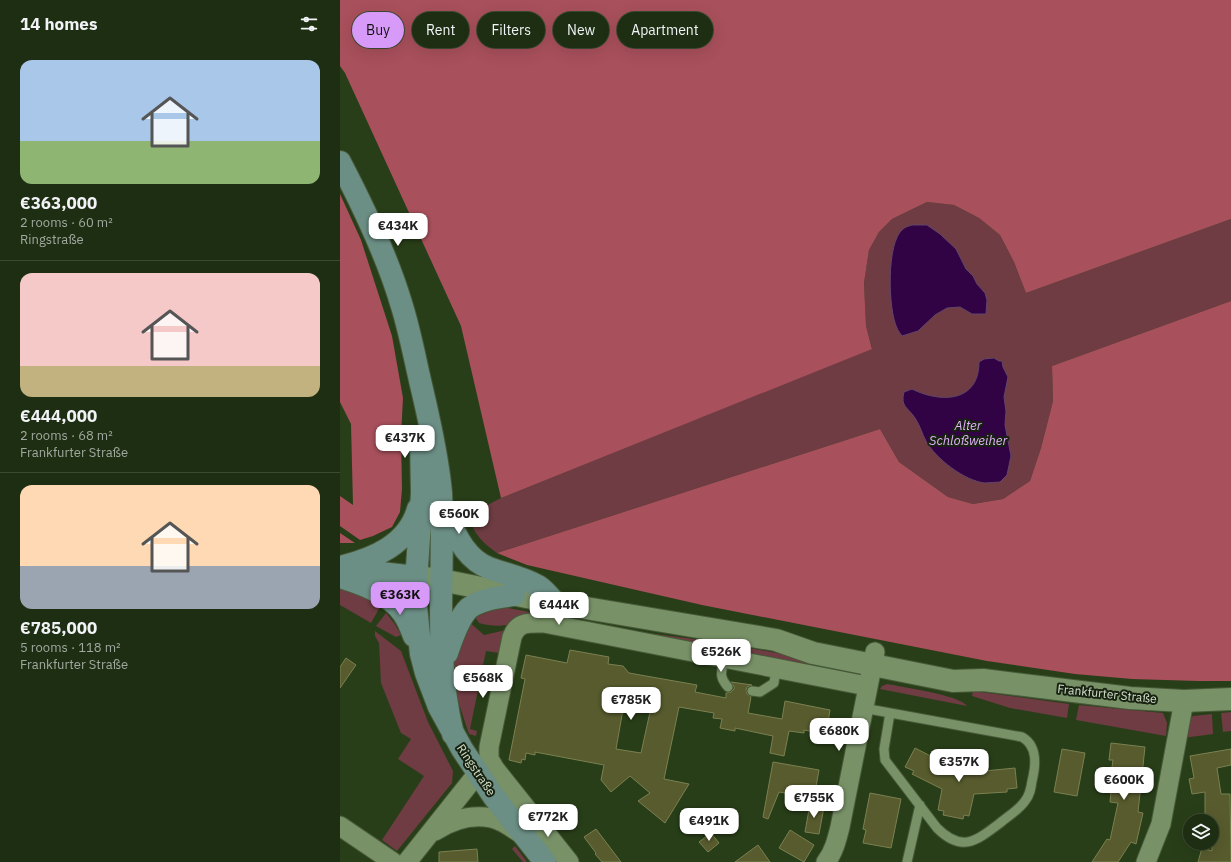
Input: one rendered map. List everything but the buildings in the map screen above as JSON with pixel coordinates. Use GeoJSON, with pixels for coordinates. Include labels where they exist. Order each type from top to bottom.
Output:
{"type":"FeatureCollection","features":[{"type":"Feature","properties":{"kind":"main road"},"geometry":{"type":"LineString","coordinates":[[340,162],[353,187],[391,273],[401,304],[433,436],[431,492],[417,512],[411,526],[399,540],[385,551],[357,563],[340,568]]}},
{"type":"Feature","properties":{"kind":"main road"},"geometry":{"type":"LineString","coordinates":[[431,492],[448,514],[456,535],[469,554],[487,567],[539,586],[559,604]]}},
{"type":"Feature","properties":{"kind":"main road","name":"Ringstraße"},"geometry":{"type":"LineString","coordinates":[[431,492],[416,577],[415,597],[421,654],[431,688],[453,734],[477,774],[544,862]]}},
{"type":"Feature","properties":{"kind":"main road","name":"Ringstraße"},"geometry":{"type":"LineString","coordinates":[[431,492],[441,580],[445,696],[453,734]]}},
{"type":"Feature","properties":{"kind":"main road"},"geometry":{"type":"LineString","coordinates":[[340,568],[416,577]]}},
{"type":"Feature","properties":{"kind":"main road"},"geometry":{"type":"LineString","coordinates":[[340,576],[382,595],[399,608],[409,624],[421,654]]}},
{"type":"Feature","properties":{"kind":"main road"},"geometry":{"type":"LineString","coordinates":[[443,666],[451,640],[458,625],[469,608],[496,597],[514,595]]}},
{"type":"Feature","properties":{"kind":"street","name":"Frankfurter Straße"},"geometry":{"type":"LineString","coordinates":[[416,577],[441,580],[559,604],[776,640],[813,653],[874,658],[953,681],[983,680],[1130,698],[1184,701],[1231,699]]}},
{"type":"Feature","properties":{"kind":"street"},"geometry":{"type":"LineString","coordinates":[[559,604],[581,630]]}},
{"type":"Feature","properties":{"kind":"street"},"geometry":{"type":"LineString","coordinates":[[569,862],[495,769],[489,759],[489,747],[512,637],[517,627],[524,624],[544,623],[868,686]]}},
{"type":"Feature","properties":{"kind":"street"},"geometry":{"type":"LineString","coordinates":[[826,862],[830,856],[840,827],[874,658]]}},
{"type":"Feature","properties":{"kind":"street"},"geometry":{"type":"LineString","coordinates":[[1146,862],[1161,824],[1184,701]]}},
{"type":"Feature","properties":{"kind":"street"},"geometry":{"type":"LineString","coordinates":[[407,862],[477,774]]}},
{"type":"Feature","properties":{"kind":"street"},"geometry":{"type":"LineString","coordinates":[[429,834],[458,819],[472,817],[492,818],[508,825],[524,836]]}},
{"type":"Feature","properties":{"kind":"street"},"geometry":{"type":"LineString","coordinates":[[340,826],[393,862]]}},
{"type":"Feature","properties":{"kind":"lane"},"geometry":{"type":"LineString","coordinates":[[724,658],[721,676],[723,682],[728,687]]}},
{"type":"Feature","properties":{"kind":"lane"},"geometry":{"type":"LineString","coordinates":[[752,691],[760,692],[770,687],[774,683],[776,668]]}},
{"type":"Feature","properties":{"kind":"lane"},"geometry":{"type":"LineString","coordinates":[[863,708],[1022,737],[1027,740],[1033,749],[1035,758],[1035,768],[1030,792],[1026,800],[976,840],[955,842],[946,837],[937,828],[885,760],[884,749],[890,713]]}},
{"type":"Feature","properties":{"kind":"lane"},"geometry":{"type":"LineString","coordinates":[[907,862],[920,805]]}},
{"type":"Feature","properties":{"kind":"shaded area"},"geometry":{"type":"Polygon","coordinates":[[[340,0],[1231,0],[1231,219],[1026,293],[1014,262],[1000,235],[979,218],[954,205],[927,202],[892,219],[879,232],[869,250],[864,283],[866,326],[872,349],[501,498],[461,326],[345,73],[340,66],[340,0]]]}},
{"type":"Feature","properties":{"kind":"shaded area"},"geometry":{"type":"Polygon","coordinates":[[[340,194],[361,240],[392,336],[403,398],[401,436],[402,489],[400,512],[392,527],[360,540],[340,526],[340,496],[353,505],[351,424],[340,402],[340,194]]]}},
{"type":"Feature","properties":{"kind":"shaded area"},"geometry":{"type":"Polygon","coordinates":[[[927,202],[954,205],[979,218],[1000,235],[1014,262],[1026,293],[1231,219],[1231,301],[1052,366],[1053,401],[1041,448],[1030,481],[1003,499],[973,504],[948,497],[899,462],[880,429],[497,553],[483,542],[474,530],[469,519],[478,510],[501,498],[872,348],[866,326],[864,283],[869,250],[879,232],[892,219],[927,202]]]}},
{"type":"Feature","properties":{"kind":"shaded area"},"geometry":{"type":"Polygon","coordinates":[[[1231,301],[1231,681],[1132,679],[1075,674],[987,661],[702,605],[527,565],[497,553],[880,429],[899,462],[948,497],[973,504],[1003,499],[1030,481],[1041,448],[1053,401],[1052,366],[1231,301]]]}},
{"type":"Feature","properties":{"kind":"shaded area"},"geometry":{"type":"Polygon","coordinates":[[[340,533],[355,543],[340,543],[340,533]]]}},
{"type":"Feature","properties":{"kind":"shaded area"},"geometry":{"type":"Polygon","coordinates":[[[340,586],[356,591],[380,607],[371,623],[340,605],[340,586]]]}},
{"type":"Feature","properties":{"kind":"shaded area"},"geometry":{"type":"Polygon","coordinates":[[[503,607],[540,614],[510,624],[496,626],[479,623],[475,617],[503,607]]]}},
{"type":"Feature","properties":{"kind":"shaded area"},"geometry":{"type":"Polygon","coordinates":[[[386,613],[401,635],[396,637],[376,626],[386,613]]]}},
{"type":"Feature","properties":{"kind":"shaded area"},"geometry":{"type":"Polygon","coordinates":[[[468,621],[484,635],[506,630],[501,640],[499,653],[486,651],[470,729],[477,731],[476,736],[469,734],[458,701],[454,666],[454,642],[468,621]]]}},
{"type":"Feature","properties":{"kind":"shaded area"},"geometry":{"type":"Polygon","coordinates":[[[594,626],[716,642],[843,665],[841,677],[594,626]]]}},
{"type":"Feature","properties":{"kind":"shaded area"},"geometry":{"type":"Polygon","coordinates":[[[375,631],[401,651],[428,722],[453,771],[452,783],[397,851],[382,840],[424,776],[398,759],[411,739],[401,733],[381,683],[379,643],[375,636],[375,631]]]}},
{"type":"Feature","properties":{"kind":"shaded area"},"geometry":{"type":"Polygon","coordinates":[[[887,684],[917,689],[954,698],[967,706],[880,689],[882,686],[887,684]]]}},
{"type":"Feature","properties":{"kind":"shaded area"},"geometry":{"type":"Polygon","coordinates":[[[973,691],[1069,704],[1067,718],[1010,708],[972,696],[973,691]]]}},
{"type":"Feature","properties":{"kind":"shaded area"},"geometry":{"type":"Polygon","coordinates":[[[1079,705],[1163,713],[1167,723],[1166,736],[1076,720],[1079,705]]]}},
{"type":"Feature","properties":{"kind":"shaded area"},"geometry":{"type":"Polygon","coordinates":[[[1231,712],[1231,731],[1223,732],[1221,713],[1231,712]]]}},
{"type":"Feature","properties":{"kind":"shaded area"},"geometry":{"type":"Polygon","coordinates":[[[1212,714],[1213,734],[1183,738],[1186,720],[1193,716],[1212,714]]]}},
{"type":"Feature","properties":{"kind":"shaded area"},"geometry":{"type":"Polygon","coordinates":[[[515,846],[527,862],[523,862],[512,849],[515,846]]]}},
{"type":"Feature","properties":{"kind":"water"},"geometry":{"type":"Polygon","coordinates":[[[912,225],[927,225],[940,234],[956,249],[966,269],[985,293],[987,300],[986,314],[972,314],[960,307],[947,308],[935,315],[918,331],[902,336],[898,331],[892,307],[890,292],[891,261],[897,236],[904,228],[912,225]]]}},
{"type":"Feature","properties":{"kind":"water","name":"Alter Schloßweiher"},"geometry":{"type":"Polygon","coordinates":[[[994,358],[1002,361],[1008,377],[1004,397],[1006,411],[1005,425],[1011,456],[1007,475],[1000,482],[985,483],[960,474],[937,455],[926,441],[917,421],[905,406],[903,397],[904,392],[912,389],[923,394],[934,396],[956,396],[965,392],[972,385],[977,376],[979,362],[984,359],[994,358]]]}}]}
